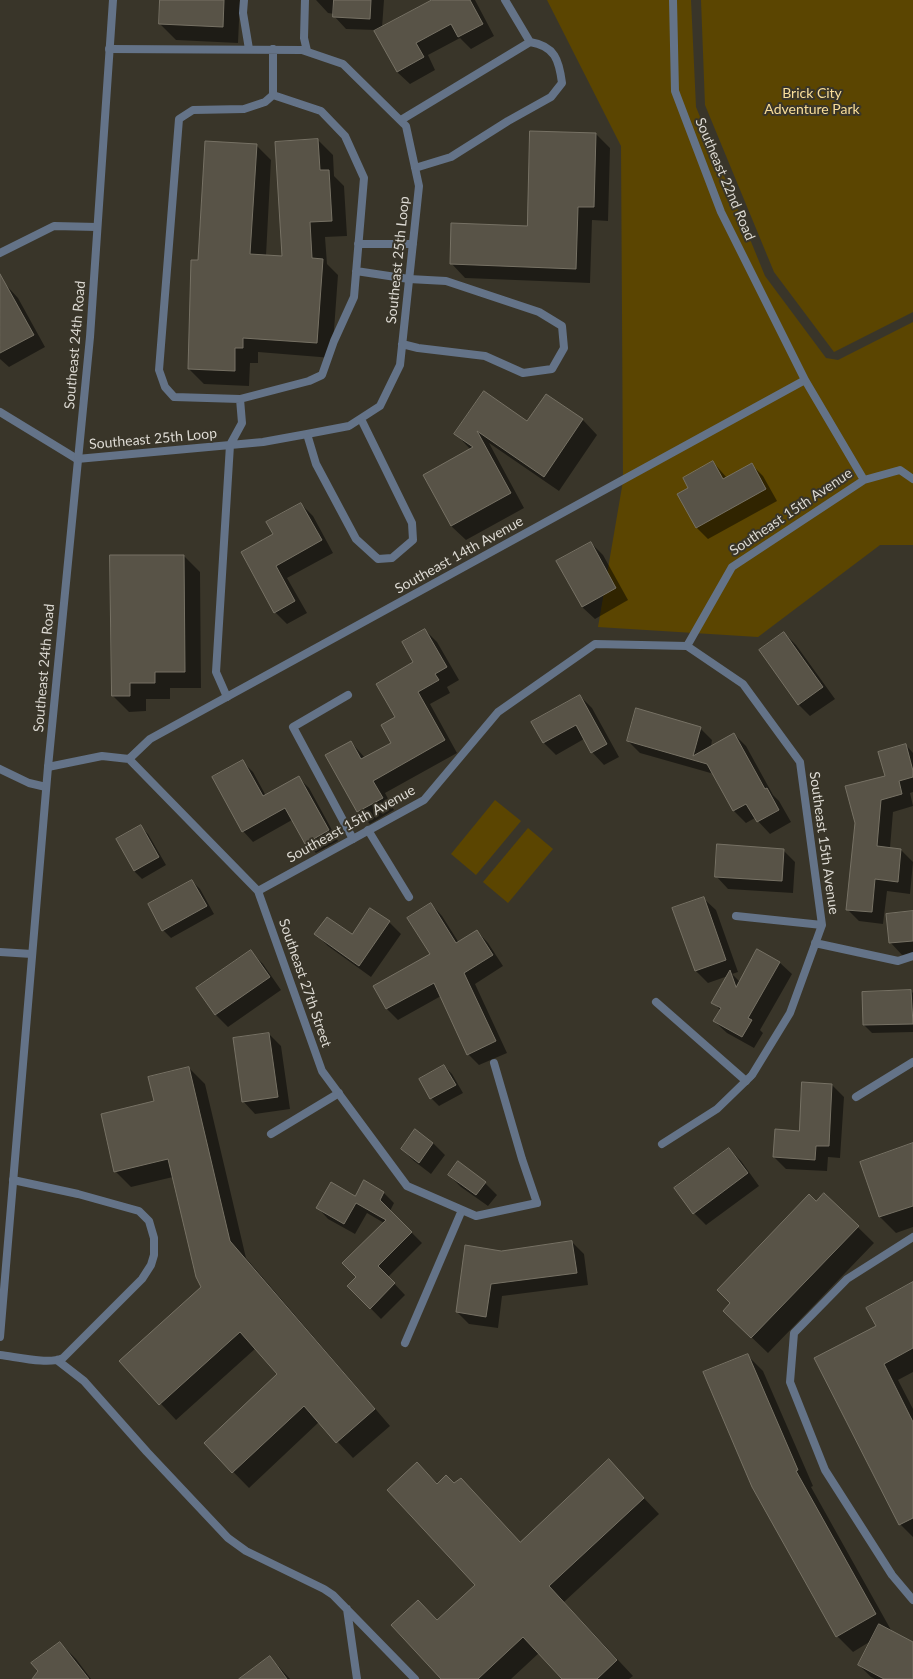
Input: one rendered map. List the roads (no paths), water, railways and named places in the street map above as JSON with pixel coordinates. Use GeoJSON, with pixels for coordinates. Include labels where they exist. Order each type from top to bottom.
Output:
{"type":"FeatureCollection","features":[{"type":"Feature","properties":{"kind":"street","name":"Southeast 24th Road"},"geometry":{"type":"LineString","coordinates":[[0,1337],[3,1258],[13,1180],[46,788],[90,337],[113,0]]}},
{"type":"Feature","properties":{"kind":"street"},"geometry":{"type":"LineString","coordinates":[[244,0],[243,13],[249,50]]}},
{"type":"Feature","properties":{"kind":"street"},"geometry":{"type":"LineString","coordinates":[[305,0],[304,38],[307,51]]}},
{"type":"Feature","properties":{"kind":"street"},"geometry":{"type":"LineString","coordinates":[[505,0],[530,42]]}},
{"type":"Feature","properties":{"kind":"street","name":"Southeast 22nd Road"},"geometry":{"type":"LineString","coordinates":[[674,0],[675,91],[721,212],[805,380]]}},
{"type":"Feature","properties":{"kind":"street"},"geometry":{"type":"LineString","coordinates":[[401,120],[530,42],[542,44],[555,55],[560,66],[562,83],[551,97],[508,121],[451,157],[415,168]]}},
{"type":"Feature","properties":{"kind":"street","name":"Southeast 25th Loop"},"geometry":{"type":"LineString","coordinates":[[77,459],[263,442],[349,426],[380,406],[400,365],[419,186],[406,126],[343,64],[302,50],[109,49]]}},
{"type":"Feature","properties":{"kind":"street"},"geometry":{"type":"LineString","coordinates":[[273,49],[273,95],[265,102],[244,109],[193,110],[179,119],[159,370],[165,387],[174,397],[240,399],[309,381],[322,375],[334,341],[354,297],[364,178],[346,136],[321,111],[273,95]]}},
{"type":"Feature","properties":{"kind":"street"},"geometry":{"type":"LineString","coordinates":[[0,253],[54,226],[98,227]]}},
{"type":"Feature","properties":{"kind":"street"},"geometry":{"type":"LineString","coordinates":[[358,244],[413,244]]}},
{"type":"Feature","properties":{"kind":"street"},"geometry":{"type":"LineString","coordinates":[[356,271],[409,279],[446,281],[539,312],[562,326],[564,348],[552,369],[523,373],[485,356],[418,348],[402,344]]}},
{"type":"Feature","properties":{"kind":"street","name":"Southeast 15th Avenue"},"geometry":{"type":"LineString","coordinates":[[687,646],[732,566],[864,480],[805,380]]}},
{"type":"Feature","properties":{"kind":"street","name":"Southeast 14th Avenue"},"geometry":{"type":"LineString","coordinates":[[129,759],[150,739],[805,380]]}},
{"type":"Feature","properties":{"kind":"street"},"geometry":{"type":"LineString","coordinates":[[227,696],[216,672],[230,445],[242,423],[240,399]]}},
{"type":"Feature","properties":{"kind":"street"},"geometry":{"type":"LineString","coordinates":[[0,412],[77,459]]}},
{"type":"Feature","properties":{"kind":"street"},"geometry":{"type":"LineString","coordinates":[[307,434],[316,464],[356,539],[378,559],[392,558],[413,540],[412,524],[361,419]]}},
{"type":"Feature","properties":{"kind":"street"},"geometry":{"type":"LineString","coordinates":[[864,480],[900,470],[913,479]]}},
{"type":"Feature","properties":{"kind":"street","name":"Southeast 15th Avenue"},"geometry":{"type":"LineString","coordinates":[[258,891],[424,800],[498,712],[595,644],[687,646],[743,684],[800,762],[822,924],[790,1013],[752,1075],[717,1109],[662,1144]]}},
{"type":"Feature","properties":{"kind":"street"},"geometry":{"type":"LineString","coordinates":[[348,695],[293,727],[353,839]]}},
{"type":"Feature","properties":{"kind":"street"},"geometry":{"type":"LineString","coordinates":[[48,767],[102,756],[129,759]]}},
{"type":"Feature","properties":{"kind":"street","name":"Southeast 27th Street"},"geometry":{"type":"LineString","coordinates":[[129,759],[258,891],[322,1071],[408,1186],[476,1216],[537,1203],[522,1159],[494,1063]]}},
{"type":"Feature","properties":{"kind":"street"},"geometry":{"type":"LineString","coordinates":[[0,769],[29,783],[46,788]]}},
{"type":"Feature","properties":{"kind":"street"},"geometry":{"type":"LineString","coordinates":[[368,830],[409,897]]}},
{"type":"Feature","properties":{"kind":"street"},"geometry":{"type":"LineString","coordinates":[[736,916],[822,924]]}},
{"type":"Feature","properties":{"kind":"street"},"geometry":{"type":"LineString","coordinates":[[815,943],[898,961],[913,956]]}},
{"type":"Feature","properties":{"kind":"street"},"geometry":{"type":"LineString","coordinates":[[0,952],[32,954]]}},
{"type":"Feature","properties":{"kind":"street"},"geometry":{"type":"LineString","coordinates":[[656,1002],[746,1081]]}},
{"type":"Feature","properties":{"kind":"street"},"geometry":{"type":"LineString","coordinates":[[856,1097],[913,1062]]}},
{"type":"Feature","properties":{"kind":"street"},"geometry":{"type":"LineString","coordinates":[[271,1134],[338,1093]]}},
{"type":"Feature","properties":{"kind":"street"},"geometry":{"type":"LineString","coordinates":[[13,1180],[78,1194],[139,1211],[149,1221],[152,1228],[154,1238],[154,1255],[151,1265],[142,1279],[68,1353],[57,1360]]}},
{"type":"Feature","properties":{"kind":"street"},"geometry":{"type":"LineString","coordinates":[[405,1343],[462,1210]]}},
{"type":"Feature","properties":{"kind":"street"},"geometry":{"type":"LineString","coordinates":[[913,1236],[847,1279],[794,1333],[790,1382],[825,1470],[892,1575],[913,1600]]}},
{"type":"Feature","properties":{"kind":"street"},"geometry":{"type":"LineString","coordinates":[[0,1356],[57,1360],[84,1381],[147,1452],[228,1538],[246,1551],[324,1589],[333,1595],[415,1679]]}},
{"type":"Feature","properties":{"kind":"street"},"geometry":{"type":"LineString","coordinates":[[346,1609],[357,1679]]}},
{"type":"Feature","properties":{"kind":"park label","name":"Brick City Adventure Park"},"geometry":{"type":"Point","coordinates":[812,102]}}]}
